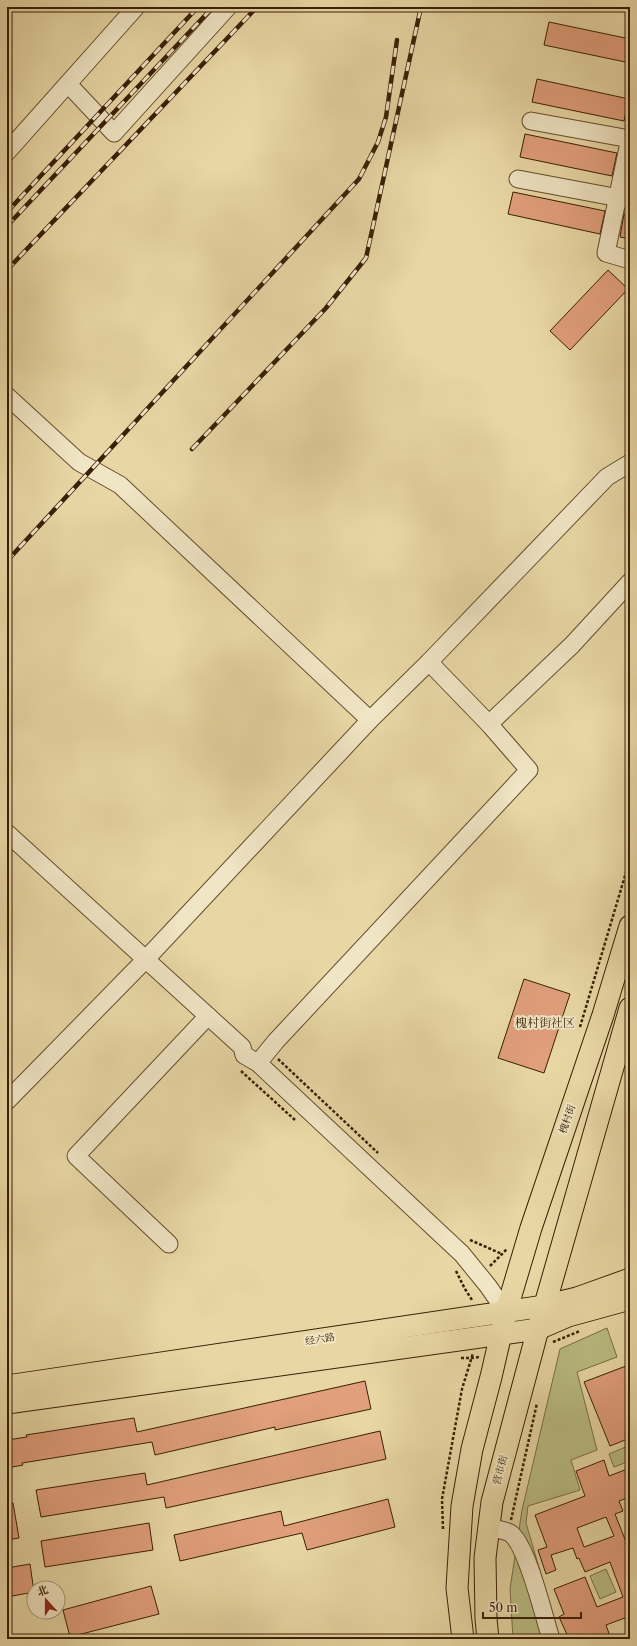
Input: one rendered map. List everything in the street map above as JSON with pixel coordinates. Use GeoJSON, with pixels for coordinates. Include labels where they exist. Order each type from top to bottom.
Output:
{"type":"FeatureCollection","features":[{"type":"Feature","properties":{"kind":"main road","name":"槐村街"},"geometry":{"type":"LineString","coordinates":[[506,1312],[522,1259],[603,1015],[630,926]]}},
{"type":"Feature","properties":{"kind":"main road"},"geometry":{"type":"LineString","coordinates":[[547,1325],[630,1008]]}},
{"type":"Feature","properties":{"kind":"main road","name":"经六路"},"geometry":{"type":"LineString","coordinates":[[547,1325],[577,1298],[630,1279]]}},
{"type":"Feature","properties":{"kind":"main road","name":"经六路"},"geometry":{"type":"LineString","coordinates":[[7,1403],[500,1334],[547,1325],[568,1316],[630,1299]]}},
{"type":"Feature","properties":{"kind":"main road"},"geometry":{"type":"LineString","coordinates":[[463,1639],[457,1588],[462,1506],[472,1449],[506,1312]]}},
{"type":"Feature","properties":{"kind":"main road","name":"经六路"},"geometry":{"type":"LineString","coordinates":[[7,1386],[506,1312],[547,1325]]}},
{"type":"Feature","properties":{"kind":"main road","name":"营市街"},"geometry":{"type":"LineString","coordinates":[[488,1639],[486,1619],[485,1558],[492,1502],[547,1325]]}},
{"type":"Feature","properties":{"kind":"street"},"geometry":{"type":"LineString","coordinates":[[7,152],[69,85],[136,7]]}},
{"type":"Feature","properties":{"kind":"street"},"geometry":{"type":"LineString","coordinates":[[69,85],[114,132],[228,7]]}},
{"type":"Feature","properties":{"kind":"street"},"geometry":{"type":"LineString","coordinates":[[531,121],[630,139],[624,199],[606,253],[630,260]]}},
{"type":"Feature","properties":{"kind":"street"},"geometry":{"type":"LineString","coordinates":[[518,179],[624,199]]}},
{"type":"Feature","properties":{"kind":"street"},"geometry":{"type":"LineString","coordinates":[[7,396],[79,462],[120,485],[370,720]]}},
{"type":"Feature","properties":{"kind":"street"},"geometry":{"type":"LineString","coordinates":[[7,1101],[146,959],[370,720],[429,662],[607,477],[630,463]]}},
{"type":"Feature","properties":{"kind":"street"},"geometry":{"type":"LineString","coordinates":[[489,724],[572,645],[630,582]]}},
{"type":"Feature","properties":{"kind":"street"},"geometry":{"type":"LineString","coordinates":[[264,1056],[281,1035],[528,770],[489,724],[429,662]]}},
{"type":"Feature","properties":{"kind":"street"},"geometry":{"type":"LineString","coordinates":[[7,833],[242,1047],[244,1055],[264,1056],[462,1254],[488,1286],[506,1312]]}},
{"type":"Feature","properties":{"kind":"street"},"geometry":{"type":"LineString","coordinates":[[169,1244],[76,1156],[208,1016]]}},
{"type":"Feature","properties":{"kind":"street"},"geometry":{"type":"LineString","coordinates":[[489,1527],[509,1532],[514,1537],[527,1560],[551,1639]]}},
{"type":"Feature","properties":{"kind":"path"},"geometry":{"type":"LineString","coordinates":[[264,1056],[379,1154]]}},
{"type":"Feature","properties":{"kind":"path"},"geometry":{"type":"LineString","coordinates":[[465,1236],[471,1241],[502,1254],[522,1259]]}},
{"type":"Feature","properties":{"kind":"path"},"geometry":{"type":"LineString","coordinates":[[509,1532],[538,1398]]}},
{"type":"Feature","properties":{"kind":"green space"},"geometry":{"type":"Polygon","coordinates":[[[607,1328],[617,1357],[577,1372],[597,1450],[571,1460],[580,1490],[528,1506],[526,1523],[560,1639],[513,1639],[510,1589],[522,1510],[560,1349],[607,1328]]]}},
{"type":"Feature","properties":{"kind":"green space"},"geometry":{"type":"Polygon","coordinates":[[[630,1445],[630,1461],[614,1467],[609,1454],[630,1445]]]}},
{"type":"Feature","properties":{"kind":"green space"},"geometry":{"type":"Polygon","coordinates":[[[606,1569],[616,1592],[600,1599],[590,1576],[606,1569]]]}},
{"type":"Feature","properties":{"kind":"building"},"geometry":{"type":"Polygon","coordinates":[[[549,22],[630,39],[630,63],[544,45],[549,22]]]}},
{"type":"Feature","properties":{"kind":"building"},"geometry":{"type":"Polygon","coordinates":[[[537,79],[629,99],[624,121],[532,102],[537,79]]]}},
{"type":"Feature","properties":{"kind":"building"},"geometry":{"type":"Polygon","coordinates":[[[525,134],[617,153],[612,176],[520,157],[525,134]]]}},
{"type":"Feature","properties":{"kind":"building"},"geometry":{"type":"Polygon","coordinates":[[[513,192],[605,211],[600,234],[508,214],[513,192]]]}},
{"type":"Feature","properties":{"kind":"building"},"geometry":{"type":"Polygon","coordinates":[[[624,214],[630,215],[630,239],[620,237],[624,214]]]}},
{"type":"Feature","properties":{"kind":"building"},"geometry":{"type":"Polygon","coordinates":[[[608,270],[628,289],[570,350],[550,331],[608,270]]]}},
{"type":"Feature","properties":{"kind":"building"},"geometry":{"type":"Polygon","coordinates":[[[524,979],[570,994],[544,1073],[498,1058],[524,979]]]}},
{"type":"Feature","properties":{"kind":"building"},"geometry":{"type":"Polygon","coordinates":[[[626,1366],[630,1377],[630,1438],[610,1446],[584,1382],[626,1366]]]}},
{"type":"Feature","properties":{"kind":"building"},"geometry":{"type":"Polygon","coordinates":[[[365,1381],[371,1409],[275,1430],[275,1427],[155,1455],[152,1442],[22,1463],[23,1465],[7,1468],[7,1440],[27,1437],[26,1435],[134,1418],[137,1432],[365,1381]]]}},
{"type":"Feature","properties":{"kind":"building"},"geometry":{"type":"Polygon","coordinates":[[[380,1431],[386,1459],[166,1508],[164,1497],[41,1517],[36,1490],[145,1473],[147,1485],[380,1431]]]}},
{"type":"Feature","properties":{"kind":"building"},"geometry":{"type":"Polygon","coordinates":[[[604,1460],[609,1476],[630,1468],[630,1497],[619,1501],[623,1511],[615,1514],[630,1552],[630,1616],[606,1625],[611,1639],[569,1639],[559,1617],[564,1614],[554,1589],[585,1577],[597,1607],[623,1597],[610,1562],[585,1572],[579,1558],[577,1559],[573,1548],[551,1555],[556,1570],[546,1574],[538,1550],[547,1547],[535,1515],[585,1496],[576,1471],[604,1460]],[[606,1517],[577,1528],[584,1547],[614,1536],[606,1517]]]}},
{"type":"Feature","properties":{"kind":"building"},"geometry":{"type":"Polygon","coordinates":[[[388,1499],[395,1527],[307,1550],[302,1533],[180,1561],[174,1535],[281,1511],[284,1526],[388,1499]]]}},
{"type":"Feature","properties":{"kind":"building"},"geometry":{"type":"Polygon","coordinates":[[[13,1503],[19,1538],[7,1540],[7,1504],[13,1503]]]}},
{"type":"Feature","properties":{"kind":"building"},"geometry":{"type":"Polygon","coordinates":[[[149,1523],[153,1550],[45,1567],[41,1541],[149,1523]]]}},
{"type":"Feature","properties":{"kind":"building"},"geometry":{"type":"Polygon","coordinates":[[[30,1564],[32,1580],[26,1580],[26,1593],[7,1597],[7,1568],[30,1564]]]}},
{"type":"Feature","properties":{"kind":"building"},"geometry":{"type":"Polygon","coordinates":[[[151,1586],[159,1614],[70,1637],[66,1620],[66,1609],[151,1586]]]}},
{"type":"Feature","properties":{"kind":"railway"},"geometry":{"type":"LineString","coordinates":[[7,212],[198,7]]}},
{"type":"Feature","properties":{"kind":"railway"},"geometry":{"type":"LineString","coordinates":[[7,226],[213,7]]}},
{"type":"Feature","properties":{"kind":"railway"},"geometry":{"type":"LineString","coordinates":[[7,270],[257,7]]}},
{"type":"Feature","properties":{"kind":"railway"},"geometry":{"type":"LineString","coordinates":[[192,449],[326,308],[366,258],[421,7]]}},
{"type":"Feature","properties":{"kind":"railway"},"geometry":{"type":"LineString","coordinates":[[7,561],[359,179],[378,142],[386,117],[397,40]]}},
{"type":"Feature","properties":{"kind":"district","name":"槐村街社区"},"geometry":{"type":"Point","coordinates":[545,1022]}}]}
